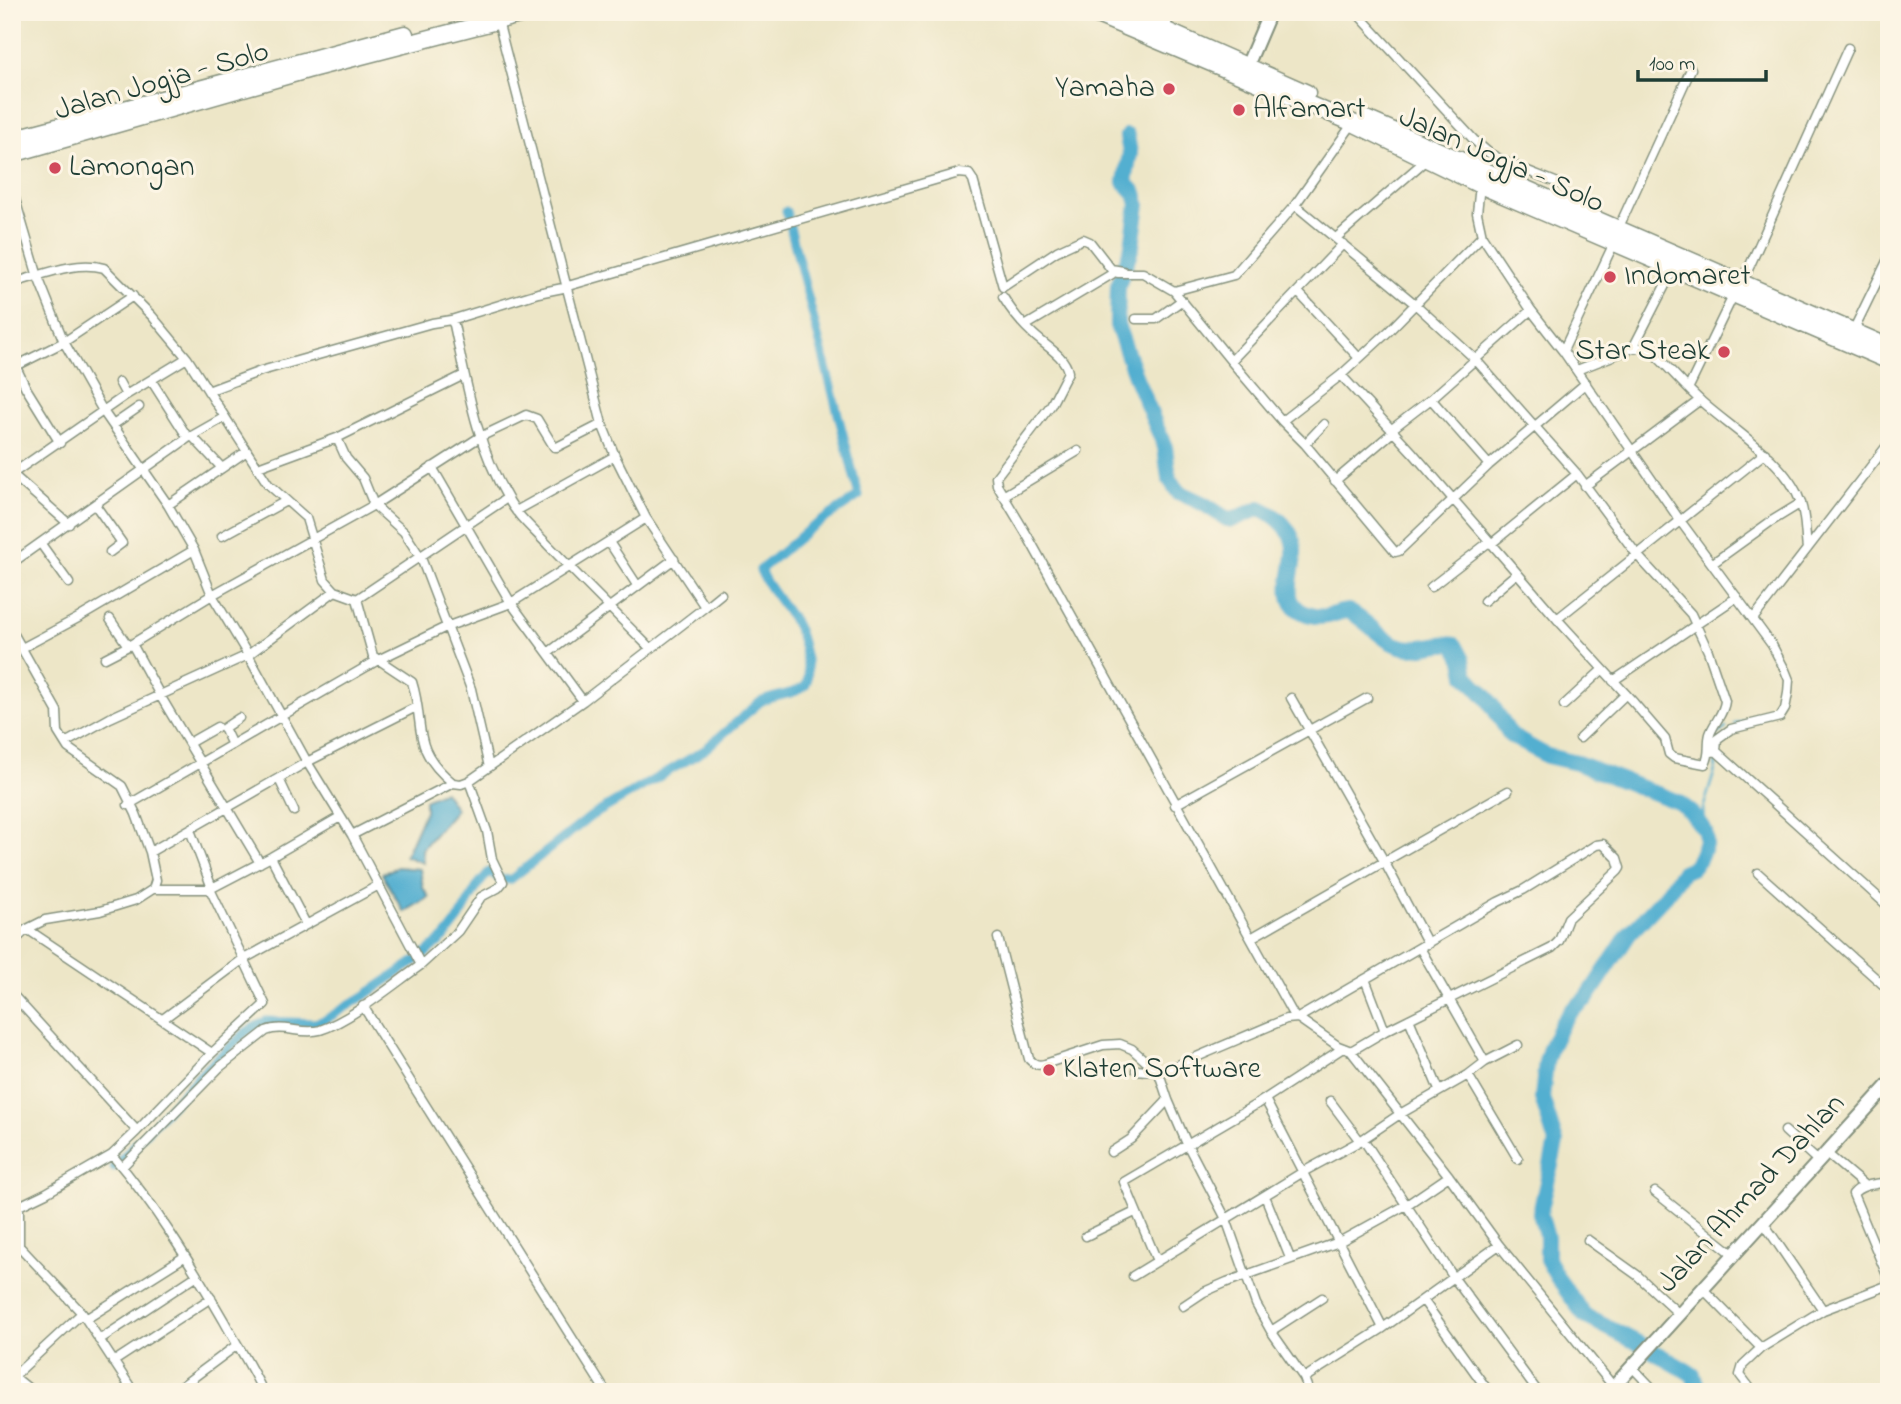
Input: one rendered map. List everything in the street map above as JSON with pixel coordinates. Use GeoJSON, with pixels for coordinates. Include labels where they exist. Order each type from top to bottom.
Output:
{"type":"FeatureCollection","features":[{"type":"Feature","properties":{"kind":"highway","name":"Jalan Jogja - Solo"},"geometry":{"type":"LineString","coordinates":[[12,154],[494,17],[531,12]]}},
{"type":"Feature","properties":{"kind":"highway","name":"Jalan Jogja - Solo"},"geometry":{"type":"LineString","coordinates":[[1090,12],[1245,71],[1480,185],[1557,211],[1738,289],[1889,361]]}},
{"type":"Feature","properties":{"kind":"highway"},"geometry":{"type":"LineString","coordinates":[[1124,12],[1245,71],[1557,211]]}},
{"type":"Feature","properties":{"kind":"highway"},"geometry":{"type":"LineString","coordinates":[[12,139],[309,58],[494,17]]}},
{"type":"Feature","properties":{"kind":"highway","name":"Jalan Jogja - Solo"},"geometry":{"type":"LineString","coordinates":[[1615,236],[1674,268],[1853,331],[1889,347]]}},
{"type":"Feature","properties":{"kind":"street"},"geometry":{"type":"LineString","coordinates":[[1165,31],[1170,12]]}},
{"type":"Feature","properties":{"kind":"street"},"geometry":{"type":"LineString","coordinates":[[1245,71],[1270,12]]}},
{"type":"Feature","properties":{"kind":"street"},"geometry":{"type":"LineString","coordinates":[[1356,12],[1474,141],[1508,163],[1563,185]]}},
{"type":"Feature","properties":{"kind":"street"},"geometry":{"type":"LineString","coordinates":[[494,17],[568,286],[602,424],[646,518],[705,607]]}},
{"type":"Feature","properties":{"kind":"street"},"geometry":{"type":"LineString","coordinates":[[1689,387],[1738,289],[1849,48]]}},
{"type":"Feature","properties":{"kind":"street"},"geometry":{"type":"LineString","coordinates":[[1563,351],[1691,69]]}},
{"type":"Feature","properties":{"kind":"street"},"geometry":{"type":"LineString","coordinates":[[1174,291],[1234,275],[1294,205],[1353,123]]}},
{"type":"Feature","properties":{"kind":"street"},"geometry":{"type":"LineString","coordinates":[[1231,361],[1298,292],[1340,241],[1426,160]]}},
{"type":"Feature","properties":{"kind":"street"},"geometry":{"type":"LineString","coordinates":[[208,391],[261,371],[451,320],[959,173],[969,174],[973,180],[1003,288],[1057,251],[1083,239],[1090,242],[1111,269],[1119,273],[1143,273],[1161,281],[1174,291],[1395,552],[1533,426],[1586,383]]}},
{"type":"Feature","properties":{"kind":"street"},"geometry":{"type":"LineString","coordinates":[[1341,375],[1393,430],[1602,670],[1626,694],[1665,739],[1669,754],[1674,758],[1701,765],[1707,761],[1717,739],[1723,733],[1747,724],[1780,717],[1785,709],[1788,680],[1772,645],[1681,522],[1482,236],[1477,213],[1480,185]]}},
{"type":"Feature","properties":{"kind":"street"},"geometry":{"type":"LineString","coordinates":[[12,189],[38,277],[64,342],[103,411],[168,505],[194,550],[212,595],[352,835],[421,965]]}},
{"type":"Feature","properties":{"kind":"street"},"geometry":{"type":"LineString","coordinates":[[1294,205],[1416,304],[1475,359],[1577,474],[1638,556],[1691,614],[1697,625],[1725,701],[1724,709],[1710,734],[1713,752],[1889,907]]}},
{"type":"Feature","properties":{"kind":"street"},"geometry":{"type":"LineString","coordinates":[[1282,421],[1341,375],[1482,236]]}},
{"type":"Feature","properties":{"kind":"street"},"geometry":{"type":"LineString","coordinates":[[1853,331],[1889,257]]}},
{"type":"Feature","properties":{"kind":"street"},"geometry":{"type":"LineString","coordinates":[[12,283],[78,265],[104,268],[152,316],[187,358],[268,484],[306,518],[325,580],[335,591],[357,599]]}},
{"type":"Feature","properties":{"kind":"street"},"geometry":{"type":"LineString","coordinates":[[1633,348],[1674,268]]}},
{"type":"Feature","properties":{"kind":"street"},"geometry":{"type":"LineString","coordinates":[[1025,326],[1119,273]]}},
{"type":"Feature","properties":{"kind":"street"},"geometry":{"type":"LineString","coordinates":[[1298,292],[1359,358]]}},
{"type":"Feature","properties":{"kind":"street"},"geometry":{"type":"LineString","coordinates":[[60,443],[13,365],[64,342],[133,296]]}},
{"type":"Feature","properties":{"kind":"street"},"geometry":{"type":"LineString","coordinates":[[1003,298],[1025,326],[1065,364],[1068,372],[1051,405],[996,477],[997,485],[1175,805],[1296,1018],[1347,1050],[1449,1176],[1611,1390]]}},
{"type":"Feature","properties":{"kind":"street"},"geometry":{"type":"LineString","coordinates":[[1136,319],[1156,318],[1181,300]]}},
{"type":"Feature","properties":{"kind":"street"},"geometry":{"type":"LineString","coordinates":[[1335,481],[1531,310]]}},
{"type":"Feature","properties":{"kind":"street"},"geometry":{"type":"LineString","coordinates":[[451,320],[480,437],[489,462],[508,498],[516,511],[650,648]]}},
{"type":"Feature","properties":{"kind":"street"},"geometry":{"type":"LineString","coordinates":[[1577,370],[1633,348],[1648,348],[1700,400],[1765,453],[1793,486],[1801,503],[1807,549]]}},
{"type":"Feature","properties":{"kind":"street"},"geometry":{"type":"LineString","coordinates":[[69,524],[12,474],[126,395],[187,358]]}},
{"type":"Feature","properties":{"kind":"street"},"geometry":{"type":"LineString","coordinates":[[258,467],[337,438],[464,375]]}},
{"type":"Feature","properties":{"kind":"street"},"geometry":{"type":"LineString","coordinates":[[150,380],[190,437],[222,468]]}},
{"type":"Feature","properties":{"kind":"street"},"geometry":{"type":"LineString","coordinates":[[119,382],[126,395]]}},
{"type":"Feature","properties":{"kind":"street"},"geometry":{"type":"LineString","coordinates":[[1431,399],[1489,465]]}},
{"type":"Feature","properties":{"kind":"street"},"geometry":{"type":"LineString","coordinates":[[1585,486],[1700,400]]}},
{"type":"Feature","properties":{"kind":"street"},"geometry":{"type":"LineString","coordinates":[[113,425],[139,407]]}},
{"type":"Feature","properties":{"kind":"street"},"geometry":{"type":"LineString","coordinates":[[105,658],[374,505],[480,437],[526,415],[537,419],[554,447],[602,424]]}},
{"type":"Feature","properties":{"kind":"street"},"geometry":{"type":"LineString","coordinates":[[12,563],[190,437],[225,417]]}},
{"type":"Feature","properties":{"kind":"street"},"geometry":{"type":"LineString","coordinates":[[1305,444],[1324,424]]}},
{"type":"Feature","properties":{"kind":"street"},"geometry":{"type":"LineString","coordinates":[[337,438],[345,458],[363,478],[374,505],[404,532],[421,558],[471,689],[489,766]]}},
{"type":"Feature","properties":{"kind":"street"},"geometry":{"type":"LineString","coordinates":[[1753,619],[1889,443]]}},
{"type":"Feature","properties":{"kind":"street"},"geometry":{"type":"LineString","coordinates":[[1003,496],[1078,451]]}},
{"type":"Feature","properties":{"kind":"street"},"geometry":{"type":"LineString","coordinates":[[168,505],[247,452]]}},
{"type":"Feature","properties":{"kind":"street"},"geometry":{"type":"LineString","coordinates":[[1557,619],[1765,453]]}},
{"type":"Feature","properties":{"kind":"street"},"geometry":{"type":"LineString","coordinates":[[516,511],[615,456]]}},
{"type":"Feature","properties":{"kind":"street"},"geometry":{"type":"LineString","coordinates":[[432,467],[511,603],[583,701]]}},
{"type":"Feature","properties":{"kind":"street"},"geometry":{"type":"LineString","coordinates":[[1431,587],[1577,474]]}},
{"type":"Feature","properties":{"kind":"street"},"geometry":{"type":"LineString","coordinates":[[357,599],[508,498]]}},
{"type":"Feature","properties":{"kind":"street"},"geometry":{"type":"LineString","coordinates":[[222,536],[286,501]]}},
{"type":"Feature","properties":{"kind":"street"},"geometry":{"type":"LineString","coordinates":[[1713,563],[1801,503]]}},
{"type":"Feature","properties":{"kind":"street"},"geometry":{"type":"LineString","coordinates":[[96,506],[122,543],[110,552]]}},
{"type":"Feature","properties":{"kind":"street"},"geometry":{"type":"LineString","coordinates":[[130,804],[378,660],[446,627],[511,603],[646,518]]}},
{"type":"Feature","properties":{"kind":"street"},"geometry":{"type":"LineString","coordinates":[[609,542],[637,585]]}},
{"type":"Feature","properties":{"kind":"street"},"geometry":{"type":"LineString","coordinates":[[41,544],[69,583]]}},
{"type":"Feature","properties":{"kind":"street"},"geometry":{"type":"LineString","coordinates":[[22,648],[194,550]]}},
{"type":"Feature","properties":{"kind":"street"},"geometry":{"type":"LineString","coordinates":[[548,653],[674,559]]}},
{"type":"Feature","properties":{"kind":"street"},"geometry":{"type":"LineString","coordinates":[[1484,601],[1517,573]]}},
{"type":"Feature","properties":{"kind":"street"},"geometry":{"type":"LineString","coordinates":[[65,743],[110,718],[248,655],[335,591]]}},
{"type":"Feature","properties":{"kind":"street"},"geometry":{"type":"LineString","coordinates":[[352,835],[453,783],[469,781],[583,701],[721,594]]}},
{"type":"Feature","properties":{"kind":"street"},"geometry":{"type":"LineString","coordinates":[[1613,681],[1737,597]]}},
{"type":"Feature","properties":{"kind":"street"},"geometry":{"type":"LineString","coordinates":[[357,599],[371,650],[378,660],[412,682],[422,744],[429,758],[453,783]]}},
{"type":"Feature","properties":{"kind":"street"},"geometry":{"type":"LineString","coordinates":[[110,619],[130,645],[260,863]]}},
{"type":"Feature","properties":{"kind":"street"},"geometry":{"type":"LineString","coordinates":[[12,631],[57,711],[57,726],[65,743],[85,761],[118,783],[130,804],[150,852],[156,874],[153,888]]}},
{"type":"Feature","properties":{"kind":"street"},"geometry":{"type":"LineString","coordinates":[[1564,705],[1602,670]]}},
{"type":"Feature","properties":{"kind":"street"},"geometry":{"type":"LineString","coordinates":[[1580,738],[1626,694]]}},
{"type":"Feature","properties":{"kind":"street"},"geometry":{"type":"LineString","coordinates":[[1291,698],[1384,861],[1450,999],[1485,1062]]}},
{"type":"Feature","properties":{"kind":"street"},"geometry":{"type":"LineString","coordinates":[[1175,805],[1367,698]]}},
{"type":"Feature","properties":{"kind":"street"},"geometry":{"type":"LineString","coordinates":[[150,852],[307,762],[416,707]]}},
{"type":"Feature","properties":{"kind":"street"},"geometry":{"type":"LineString","coordinates":[[232,745],[224,728],[239,718]]}},
{"type":"Feature","properties":{"kind":"street"},"geometry":{"type":"LineString","coordinates":[[189,743],[216,727]]}},
{"type":"Feature","properties":{"kind":"street"},"geometry":{"type":"LineString","coordinates":[[279,779],[294,811]]}},
{"type":"Feature","properties":{"kind":"street"},"geometry":{"type":"LineString","coordinates":[[122,1167],[220,1067],[266,1031],[272,1028],[320,1030],[363,1006],[421,965],[458,932],[481,897],[498,888],[503,882],[492,859],[487,831],[469,781]]}},
{"type":"Feature","properties":{"kind":"street"},"geometry":{"type":"LineString","coordinates":[[1251,938],[1508,791]]}},
{"type":"Feature","properties":{"kind":"street"},"geometry":{"type":"LineString","coordinates":[[12,943],[27,929],[45,920],[100,911],[136,900],[153,888],[211,888],[340,817]]}},
{"type":"Feature","properties":{"kind":"street"},"geometry":{"type":"LineString","coordinates":[[128,1390],[84,1316],[15,1248],[15,1205],[46,1193],[113,1155],[265,1004],[211,888],[190,831]]}},
{"type":"Feature","properties":{"kind":"street"},"geometry":{"type":"LineString","coordinates":[[1136,1070],[1158,1072],[1286,1019],[1296,1018],[1523,890],[1595,845],[1606,846],[1620,862],[1618,871],[1567,918],[1559,941],[1552,948],[1347,1050],[1124,1182],[1157,1261]]}},
{"type":"Feature","properties":{"kind":"street"},"geometry":{"type":"LineString","coordinates":[[271,857],[306,924]]}},
{"type":"Feature","properties":{"kind":"street"},"geometry":{"type":"LineString","coordinates":[[1758,873],[1889,990]]}},
{"type":"Feature","properties":{"kind":"street"},"geometry":{"type":"LineString","coordinates":[[163,1019],[243,959],[379,885]]}},
{"type":"Feature","properties":{"kind":"street"},"geometry":{"type":"LineString","coordinates":[[27,929],[212,1054]]}},
{"type":"Feature","properties":{"kind":"street"},"geometry":{"type":"LineString","coordinates":[[998,938],[1029,1059],[1034,1064],[1038,1066],[1103,1045],[1119,1044],[1132,1049],[1158,1072],[1187,1144],[1226,1219],[1256,1304],[1271,1331],[1304,1378],[1309,1392]]}},
{"type":"Feature","properties":{"kind":"street"},"geometry":{"type":"LineString","coordinates":[[1365,979],[1385,1031]]}},
{"type":"Feature","properties":{"kind":"street"},"geometry":{"type":"LineString","coordinates":[[12,994],[137,1131]]}},
{"type":"Feature","properties":{"kind":"street"},"geometry":{"type":"LineString","coordinates":[[363,1006],[606,1392]]}},
{"type":"Feature","properties":{"kind":"street"},"geometry":{"type":"LineString","coordinates":[[1409,1019],[1439,1090]]}},
{"type":"Feature","properties":{"kind":"street"},"geometry":{"type":"LineString","coordinates":[[1133,1276],[1303,1172],[1362,1140],[1485,1062],[1518,1045]]}},
{"type":"Feature","properties":{"kind":"street"},"geometry":{"type":"LineString","coordinates":[[1468,1074],[1518,1159]]}},
{"type":"Feature","properties":{"kind":"street","name":"Jalan Ahmad Dahlan"},"geometry":{"type":"LineString","coordinates":[[1611,1390],[1678,1313],[1889,1084]]}},
{"type":"Feature","properties":{"kind":"street"},"geometry":{"type":"LineString","coordinates":[[1265,1098],[1383,1328]]}},
{"type":"Feature","properties":{"kind":"street"},"geometry":{"type":"LineString","coordinates":[[1111,1152],[1137,1134],[1168,1100]]}},
{"type":"Feature","properties":{"kind":"street"},"geometry":{"type":"LineString","coordinates":[[1330,1101],[1408,1204],[1454,1278],[1538,1392]]}},
{"type":"Feature","properties":{"kind":"street"},"geometry":{"type":"LineString","coordinates":[[1785,1131],[1865,1186]]}},
{"type":"Feature","properties":{"kind":"street"},"geometry":{"type":"LineString","coordinates":[[113,1155],[197,1276],[264,1392]]}},
{"type":"Feature","properties":{"kind":"street"},"geometry":{"type":"LineString","coordinates":[[1183,1306],[1216,1287],[1339,1242],[1408,1204],[1449,1176]]}},
{"type":"Feature","properties":{"kind":"street"},"geometry":{"type":"LineString","coordinates":[[1753,1392],[1740,1375],[1743,1365],[1761,1348],[1823,1310],[1889,1282],[1853,1196],[1855,1191],[1865,1186],[1889,1182]]}},
{"type":"Feature","properties":{"kind":"street"},"geometry":{"type":"LineString","coordinates":[[1655,1192],[1734,1254]]}},
{"type":"Feature","properties":{"kind":"street"},"geometry":{"type":"LineString","coordinates":[[1265,1196],[1290,1258]]}},
{"type":"Feature","properties":{"kind":"street"},"geometry":{"type":"LineString","coordinates":[[1086,1236],[1135,1212]]}},
{"type":"Feature","properties":{"kind":"street"},"geometry":{"type":"LineString","coordinates":[[1763,1222],[1823,1310]]}},
{"type":"Feature","properties":{"kind":"street"},"geometry":{"type":"LineString","coordinates":[[1588,1240],[1637,1275],[1678,1313]]}},
{"type":"Feature","properties":{"kind":"street"},"geometry":{"type":"LineString","coordinates":[[1304,1378],[1383,1328],[1499,1245]]}},
{"type":"Feature","properties":{"kind":"street"},"geometry":{"type":"LineString","coordinates":[[33,1392],[13,1376],[84,1316],[184,1257]]}},
{"type":"Feature","properties":{"kind":"street"},"geometry":{"type":"LineString","coordinates":[[99,1340],[197,1276]]}},
{"type":"Feature","properties":{"kind":"street"},"geometry":{"type":"LineString","coordinates":[[1702,1288],[1761,1348]]}},
{"type":"Feature","properties":{"kind":"street"},"geometry":{"type":"LineString","coordinates":[[113,1362],[211,1298]]}},
{"type":"Feature","properties":{"kind":"street"},"geometry":{"type":"LineString","coordinates":[[1271,1331],[1322,1298]]}},
{"type":"Feature","properties":{"kind":"street"},"geometry":{"type":"LineString","coordinates":[[1423,1300],[1489,1392]]}},
{"type":"Feature","properties":{"kind":"street"},"geometry":{"type":"LineString","coordinates":[[173,1392],[237,1345]]}},
{"type":"Feature","properties":{"kind":"street"},"geometry":{"type":"LineString","coordinates":[[1632,1367],[1656,1392]]}},
{"type":"Feature","properties":{"kind":"street"},"geometry":{"type":"LineString","coordinates":[[186,1383],[193,1392]]}},
{"type":"Feature","properties":{"kind":"water"},"geometry":{"type":"Polygon","coordinates":[[[444,791],[456,809],[422,849],[423,863],[405,856],[425,811],[425,800],[444,791]]]}},
{"type":"Feature","properties":{"kind":"water"},"geometry":{"type":"Polygon","coordinates":[[[397,867],[420,869],[423,888],[429,897],[404,912],[382,874],[397,867]]]}},
{"type":"Feature","properties":{"kind":"waterway"},"geometry":{"type":"LineString","coordinates":[[1127,136],[1130,153],[1125,182],[1135,193],[1138,204],[1132,246],[1118,286],[1117,325],[1165,447],[1169,478],[1178,492],[1227,519],[1232,520],[1260,508],[1283,524],[1291,535],[1294,548],[1290,598],[1294,606],[1302,612],[1323,617],[1348,611],[1388,641],[1404,647],[1455,645],[1463,660],[1466,675],[1488,699],[1511,736],[1547,756],[1577,763],[1678,802],[1691,812],[1705,831],[1706,842],[1699,859],[1691,868],[1682,872],[1666,895],[1629,934],[1587,998],[1571,1011],[1562,1023],[1550,1048],[1542,1098],[1556,1143],[1540,1213],[1547,1238],[1547,1259],[1585,1316],[1693,1375],[1699,1392]]}},
{"type":"Feature","properties":{"kind":"waterway"},"geometry":{"type":"LineString","coordinates":[[114,1167],[206,1068],[246,1032],[266,1021],[314,1023],[325,1020],[421,957],[445,937],[489,872],[501,879],[510,880],[590,817],[703,751],[760,702],[805,686],[807,666],[797,629],[760,570],[808,530],[859,496],[786,211]]}},
{"type":"Feature","properties":{"kind":"waterway"},"geometry":{"type":"LineString","coordinates":[[1735,724],[1768,713]]}},
{"type":"Feature","properties":{"kind":"waterway"},"geometry":{"type":"LineString","coordinates":[[1713,739],[1726,728]]}},
{"type":"Feature","properties":{"kind":"waterway"},"geometry":{"type":"LineString","coordinates":[[1705,831],[1703,809],[1716,767],[1714,753]]}},
{"type":"Feature","properties":{"kind":"place","name":"Yamaha"},"geometry":{"type":"Point","coordinates":[1169,89]}},
{"type":"Feature","properties":{"kind":"place","name":"Alfamart"},"geometry":{"type":"Point","coordinates":[1239,110]}},
{"type":"Feature","properties":{"kind":"place","name":"Lamongan"},"geometry":{"type":"Point","coordinates":[55,168]}},
{"type":"Feature","properties":{"kind":"place","name":"Indomaret"},"geometry":{"type":"Point","coordinates":[1610,277]}},
{"type":"Feature","properties":{"kind":"place","name":"Star Steak"},"geometry":{"type":"Point","coordinates":[1724,352]}},
{"type":"Feature","properties":{"kind":"place","name":"Klaten Software"},"geometry":{"type":"Point","coordinates":[1049,1070]}}]}
